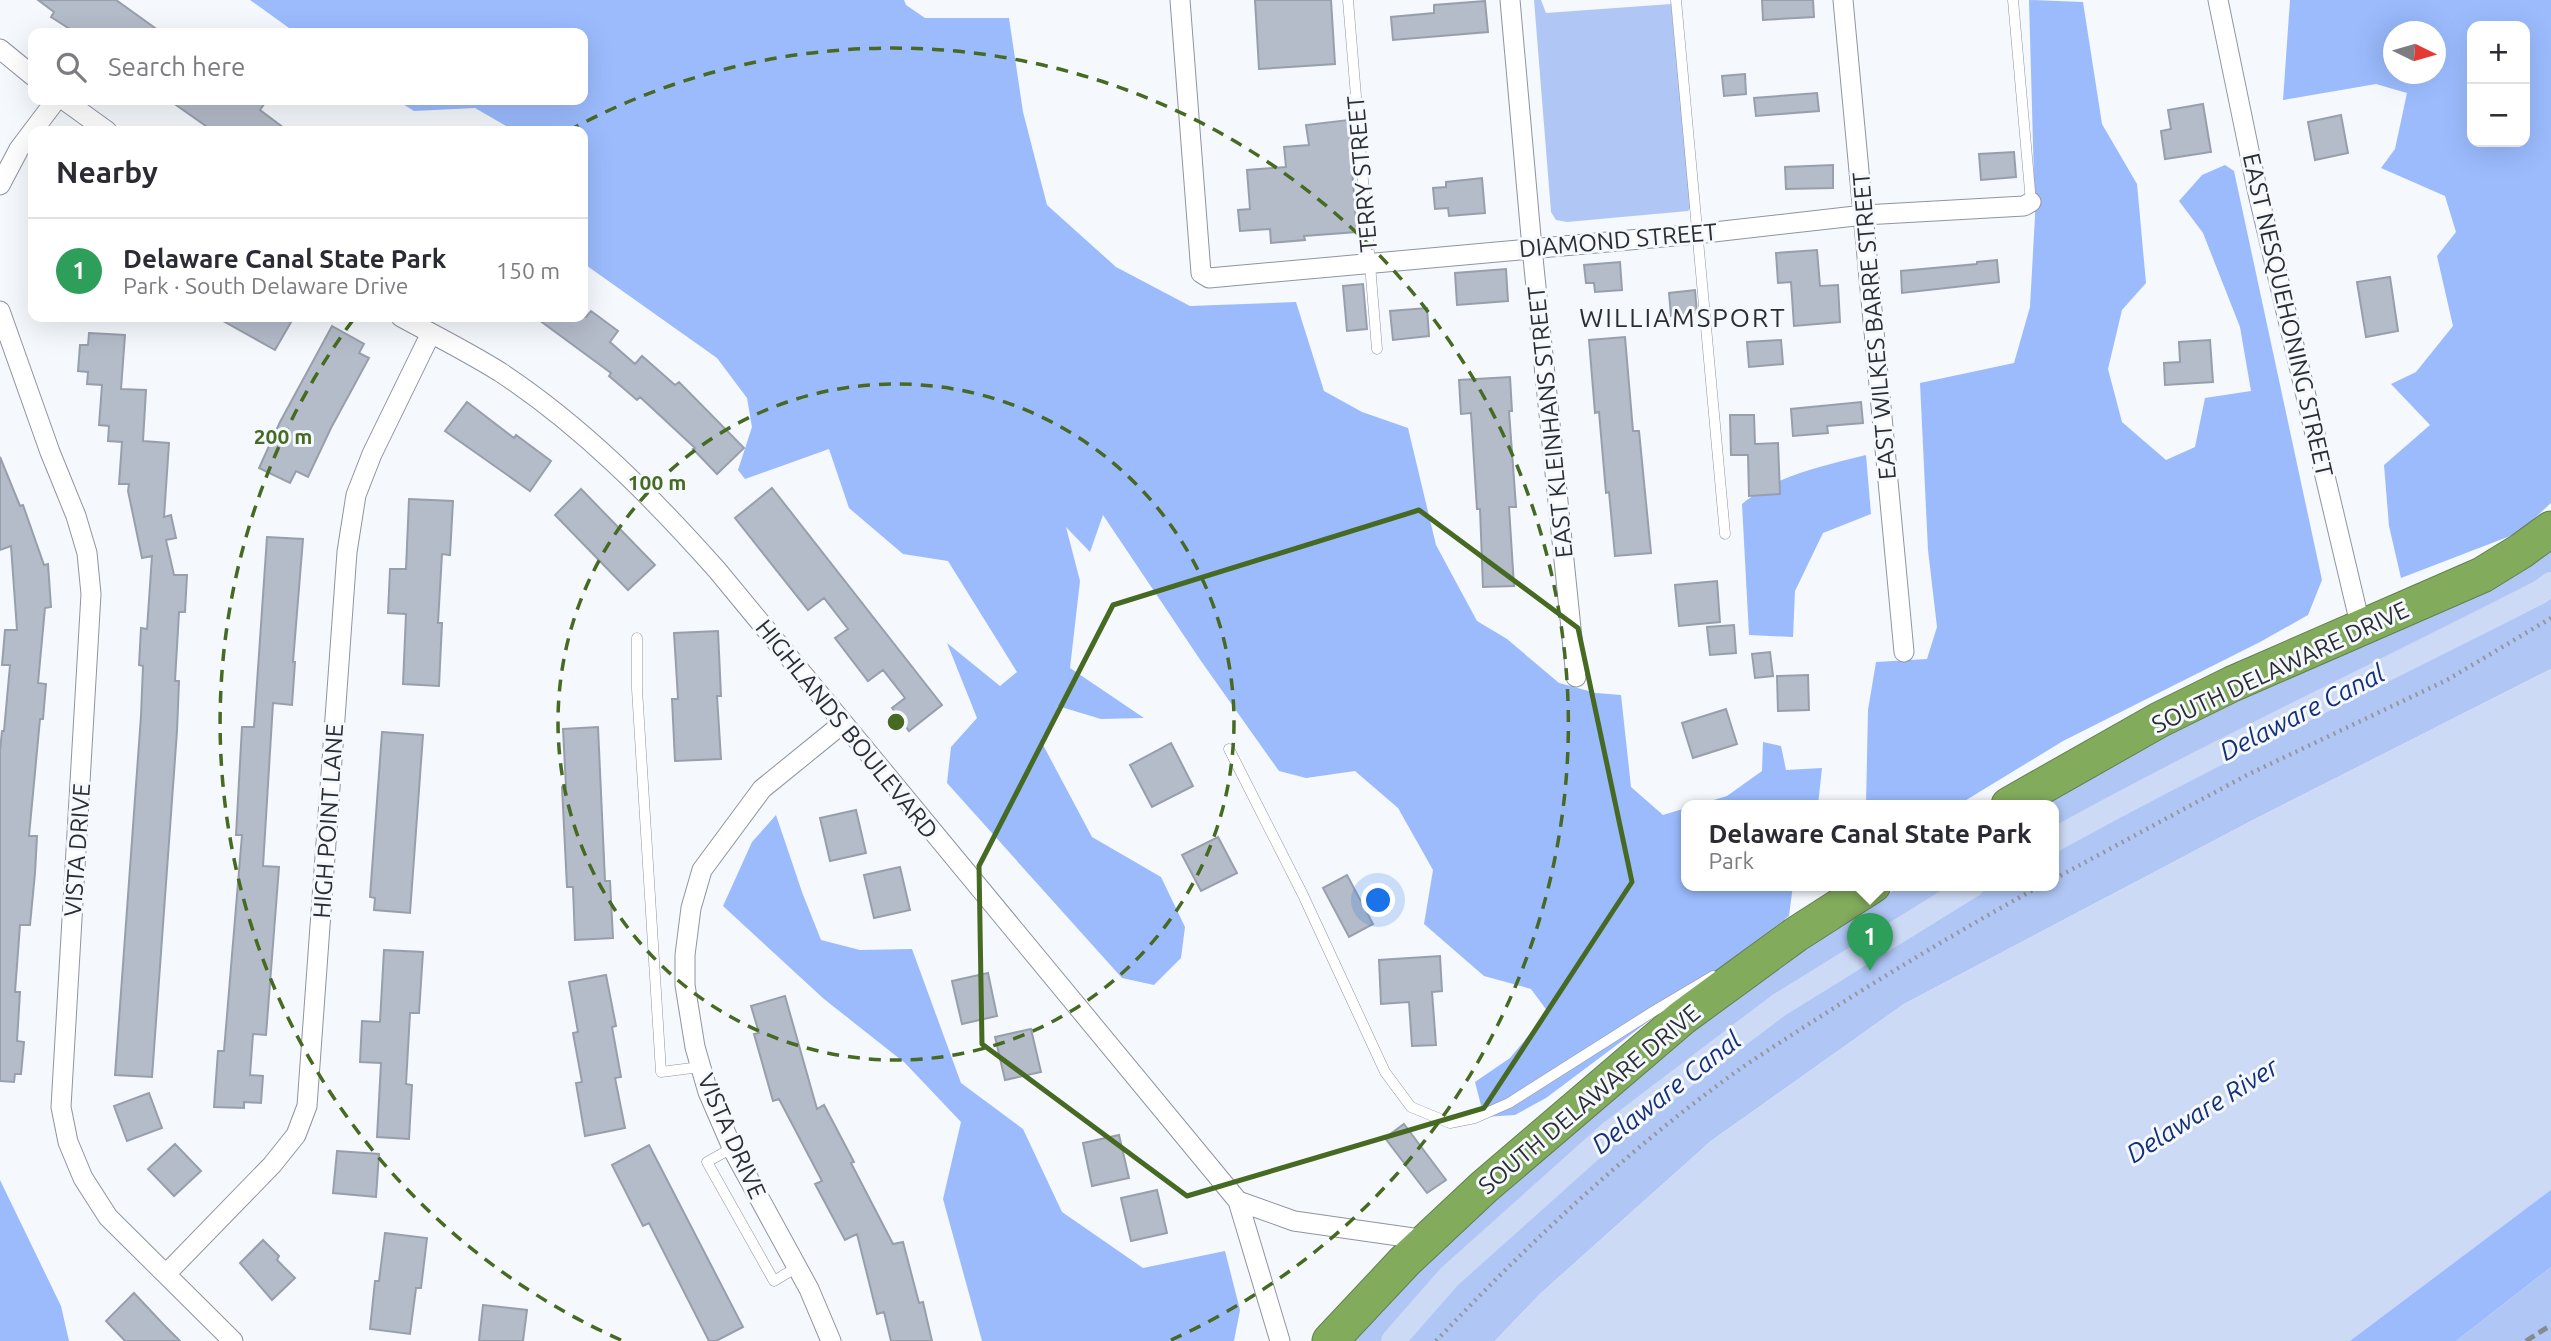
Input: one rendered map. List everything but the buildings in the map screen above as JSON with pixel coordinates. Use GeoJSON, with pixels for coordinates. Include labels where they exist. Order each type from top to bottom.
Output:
{"type":"FeatureCollection","features":[{"type":"Feature","properties":{"kind":"highway","name":"SOUTH DELAWARE DRIVE"},"geometry":{"type":"LineString","coordinates":[[2017,800],[2159,720],[2232,684],[2482,575],[2551,529]]}},
{"type":"Feature","properties":{"kind":"highway","name":"SOUTH DELAWARE DRIVE"},"geometry":{"type":"LineString","coordinates":[[1330,1341],[1374,1292],[1427,1240],[1684,1017],[1758,961],[1864,891]]}},
{"type":"Feature","properties":{"kind":"street","name":"DIAMOND STREET"},"geometry":{"type":"LineString","coordinates":[[1180,0],[1201,273],[1204,277],[1696,234],[1864,215],[2024,205],[2031,202]]}},
{"type":"Feature","properties":{"kind":"street","name":"EAST KLEINHANS STREET"},"geometry":{"type":"LineString","coordinates":[[1510,0],[1532,248],[1576,677]]}},
{"type":"Feature","properties":{"kind":"street","name":"EAST WILKES BARRE STREET"},"geometry":{"type":"LineString","coordinates":[[1843,0],[1904,652]]}},
{"type":"Feature","properties":{"kind":"street","name":"EAST NESQUEHONING STREET"},"geometry":{"type":"LineString","coordinates":[[2218,0],[2257,189],[2361,628]]}},
{"type":"Feature","properties":{"kind":"street"},"geometry":{"type":"LineString","coordinates":[[0,49],[28,72]]}},
{"type":"Feature","properties":{"kind":"street"},"geometry":{"type":"LineString","coordinates":[[36,126],[52,105]]}},
{"type":"Feature","properties":{"kind":"street"},"geometry":{"type":"LineString","coordinates":[[71,105],[100,126]]}},
{"type":"Feature","properties":{"kind":"street"},"geometry":{"type":"LineString","coordinates":[[0,185],[28,137]]}},
{"type":"Feature","properties":{"kind":"street","name":"VISTA DRIVE"},"geometry":{"type":"LineString","coordinates":[[0,311],[50,452],[76,516],[87,553],[91,594],[61,1107],[68,1142],[83,1178],[108,1217],[233,1341]]}},
{"type":"Feature","properties":{"kind":"street","name":"HIGHLANDS BOULEVARD"},"geometry":{"type":"LineString","coordinates":[[410,322],[500,372],[600,449],[666,512],[717,570],[1238,1201],[1280,1341]]}},
{"type":"Feature","properties":{"kind":"street","name":"HIGH POINT LANE"},"geometry":{"type":"LineString","coordinates":[[166,1274],[272,1165],[296,1135],[307,1106],[347,552],[356,495],[372,454],[430,333]]}},
{"type":"Feature","properties":{"kind":"street","name":"VISTA DRIVE"},"geometry":{"type":"LineString","coordinates":[[831,1341],[809,1289],[732,1147],[708,1092],[695,1047],[685,985],[685,955],[691,908],[702,870],[762,789],[842,724]]}},
{"type":"Feature","properties":{"kind":"street"},"geometry":{"type":"LineString","coordinates":[[1238,1201],[1294,1221],[1427,1240]]}},
{"type":"Feature","properties":{"kind":"lane","name":"TERRY STREET"},"geometry":{"type":"LineString","coordinates":[[1348,0],[1377,349]]}},
{"type":"Feature","properties":{"kind":"lane"},"geometry":{"type":"LineString","coordinates":[[1676,0],[1725,534]]}},
{"type":"Feature","properties":{"kind":"lane"},"geometry":{"type":"LineString","coordinates":[[2013,0],[2031,202]]}},
{"type":"Feature","properties":{"kind":"lane"},"geometry":{"type":"LineString","coordinates":[[637,638],[637,688],[661,1072],[700,1067]]}},
{"type":"Feature","properties":{"kind":"lane"},"geometry":{"type":"LineString","coordinates":[[1229,749],[1303,895],[1385,1072],[1411,1107],[1430,1116],[1450,1124],[1475,1118],[1509,1103],[1707,978],[1758,961]]}},
{"type":"Feature","properties":{"kind":"lane"},"geometry":{"type":"LineString","coordinates":[[732,1147],[708,1162],[774,1281],[797,1267]]}},
{"type":"Feature","properties":{"kind":"path"},"geometry":{"type":"LineString","coordinates":[[2059,876],[2247,775],[2446,680],[2551,618]]}},
{"type":"Feature","properties":{"kind":"path"},"geometry":{"type":"LineString","coordinates":[[1436,1341],[1484,1291],[1612,1171],[1722,1081],[1864,988],[1966,926],[2031,891]]}},
{"type":"Feature","properties":{"kind":"highlighted area"},"geometry":{"type":"Polygon","coordinates":[[[1419,510],[1578,628],[1632,882],[1484,1108],[1187,1196],[982,1044],[979,866],[1113,605],[1419,510]]]}},
{"type":"Feature","properties":{"kind":"shaded area"},"geometry":{"type":"Polygon","coordinates":[[[250,0],[904,0],[906,5],[925,18],[1009,18],[1023,112],[1047,205],[1116,267],[1190,306],[1296,302],[1324,391],[1362,412],[1408,428],[1436,545],[1477,621],[1507,639],[1559,683],[1596,693],[1621,695],[1631,787],[1663,815],[1681,810],[1681,891],[1792,891],[1789,916],[1546,1098],[1515,1115],[1484,1117],[1475,1082],[1510,1058],[1548,1012],[1531,989],[1484,976],[1424,924],[1433,870],[1398,808],[1355,771],[1306,778],[1279,771],[1103,515],[1090,552],[1066,527],[1080,581],[1070,668],[1144,718],[1101,719],[1058,706],[1042,743],[1092,837],[1161,877],[1185,927],[1181,958],[1154,985],[1122,978],[947,783],[951,747],[977,718],[947,643],[1000,686],[1017,672],[948,561],[903,554],[849,508],[829,449],[745,479],[738,470],[752,427],[747,398],[717,358],[588,267],[588,126],[506,126],[475,108],[414,111],[404,105],[588,105],[588,28],[289,28],[250,0]]]}},
{"type":"Feature","properties":{"kind":"shaded area"},"geometry":{"type":"Polygon","coordinates":[[[1534,0],[1541,0],[1546,13],[1671,4],[1691,207],[1688,211],[1567,222],[1556,220],[1551,212],[1534,0]]]}},
{"type":"Feature","properties":{"kind":"shaded area"},"geometry":{"type":"Polygon","coordinates":[[[2029,0],[2083,2],[2102,124],[2137,184],[2146,283],[2122,310],[2108,369],[2122,422],[2166,460],[2195,447],[2205,398],[2251,391],[2240,327],[2203,233],[2179,201],[2202,175],[2225,165],[2234,171],[2322,580],[2308,615],[2063,741],[1966,800],[1866,800],[1868,710],[1876,662],[1927,659],[1937,627],[1928,550],[1920,383],[2014,363],[2030,307],[2035,216],[2029,0]]]}},
{"type":"Feature","properties":{"kind":"shaded area"},"geometry":{"type":"Polygon","coordinates":[[[2290,0],[2551,0],[2551,503],[2518,533],[2401,578],[2389,526],[2384,465],[2430,425],[2391,384],[2416,372],[2453,326],[2437,256],[2456,232],[2445,196],[2381,168],[2395,149],[2407,93],[2376,84],[2283,100],[2290,0]]]}},
{"type":"Feature","properties":{"kind":"shaded area"},"geometry":{"type":"Polygon","coordinates":[[[1866,455],[1871,514],[1823,533],[1795,591],[1793,637],[1749,635],[1742,504],[1755,494],[1785,479],[1866,455]]]}},
{"type":"Feature","properties":{"kind":"shaded area"},"geometry":{"type":"Polygon","coordinates":[[[2551,551],[2551,669],[2257,818],[1904,1004],[1711,1141],[1540,1294],[1495,1341],[1349,1341],[1442,1241],[1684,1035],[1818,938],[1892,891],[2059,891],[2059,800],[2051,800],[2160,739],[2280,679],[2464,599],[2551,551]]]}},
{"type":"Feature","properties":{"kind":"shaded area"},"geometry":{"type":"Polygon","coordinates":[[[1763,742],[1781,746],[1786,770],[1822,768],[1819,800],[1714,800],[1727,796],[1762,771],[1763,742]]]}},
{"type":"Feature","properties":{"kind":"shaded area"},"geometry":{"type":"Polygon","coordinates":[[[776,815],[821,940],[860,950],[912,949],[961,1083],[1023,1129],[1062,1212],[1143,1268],[1225,1251],[1240,1310],[1234,1341],[982,1341],[943,1199],[961,1122],[905,1063],[824,999],[723,906],[752,842],[776,815]]]}},
{"type":"Feature","properties":{"kind":"shaded area"},"geometry":{"type":"Polygon","coordinates":[[[2551,1148],[2551,1267],[2456,1341],[2336,1341],[2551,1148]]]}},
{"type":"Feature","properties":{"kind":"shaded area"},"geometry":{"type":"Polygon","coordinates":[[[0,1180],[61,1306],[69,1341],[0,1341],[0,1180]]]}},
{"type":"Feature","properties":{"kind":"shaded area"},"geometry":{"type":"Polygon","coordinates":[[[2551,1267],[2551,1341],[2456,1341],[2551,1267]]]}},
{"type":"Feature","properties":{"kind":"water","name":"Delaware River"},"geometry":{"type":"Polygon","coordinates":[[[2551,669],[2551,1190],[2350,1341],[1495,1341],[1540,1294],[1711,1141],[1904,1004],[2257,818],[2551,669]]]}},
{"type":"Feature","properties":{"kind":"waterway","name":"Delaware Canal"},"geometry":{"type":"LineString","coordinates":[[2059,837],[2551,584]]}},
{"type":"Feature","properties":{"kind":"waterway","name":"Delaware Canal"},"geometry":{"type":"LineString","coordinates":[[1393,1341],[1449,1277],[1611,1132],[1779,1005],[1963,891]]}},
{"type":"Feature","properties":{"kind":"railway"},"geometry":{"type":"LineString","coordinates":[[2526,1341],[2551,1325]]}},
{"type":"Feature","properties":{"kind":"place","name":"Delaware Canal State Park"},"geometry":{"type":"Point","coordinates":[1870,971]}},
{"type":"Feature","properties":{"kind":"district","name":"WILLIAMSPORT"},"geometry":{"type":"Point","coordinates":[1683,317]}}]}
